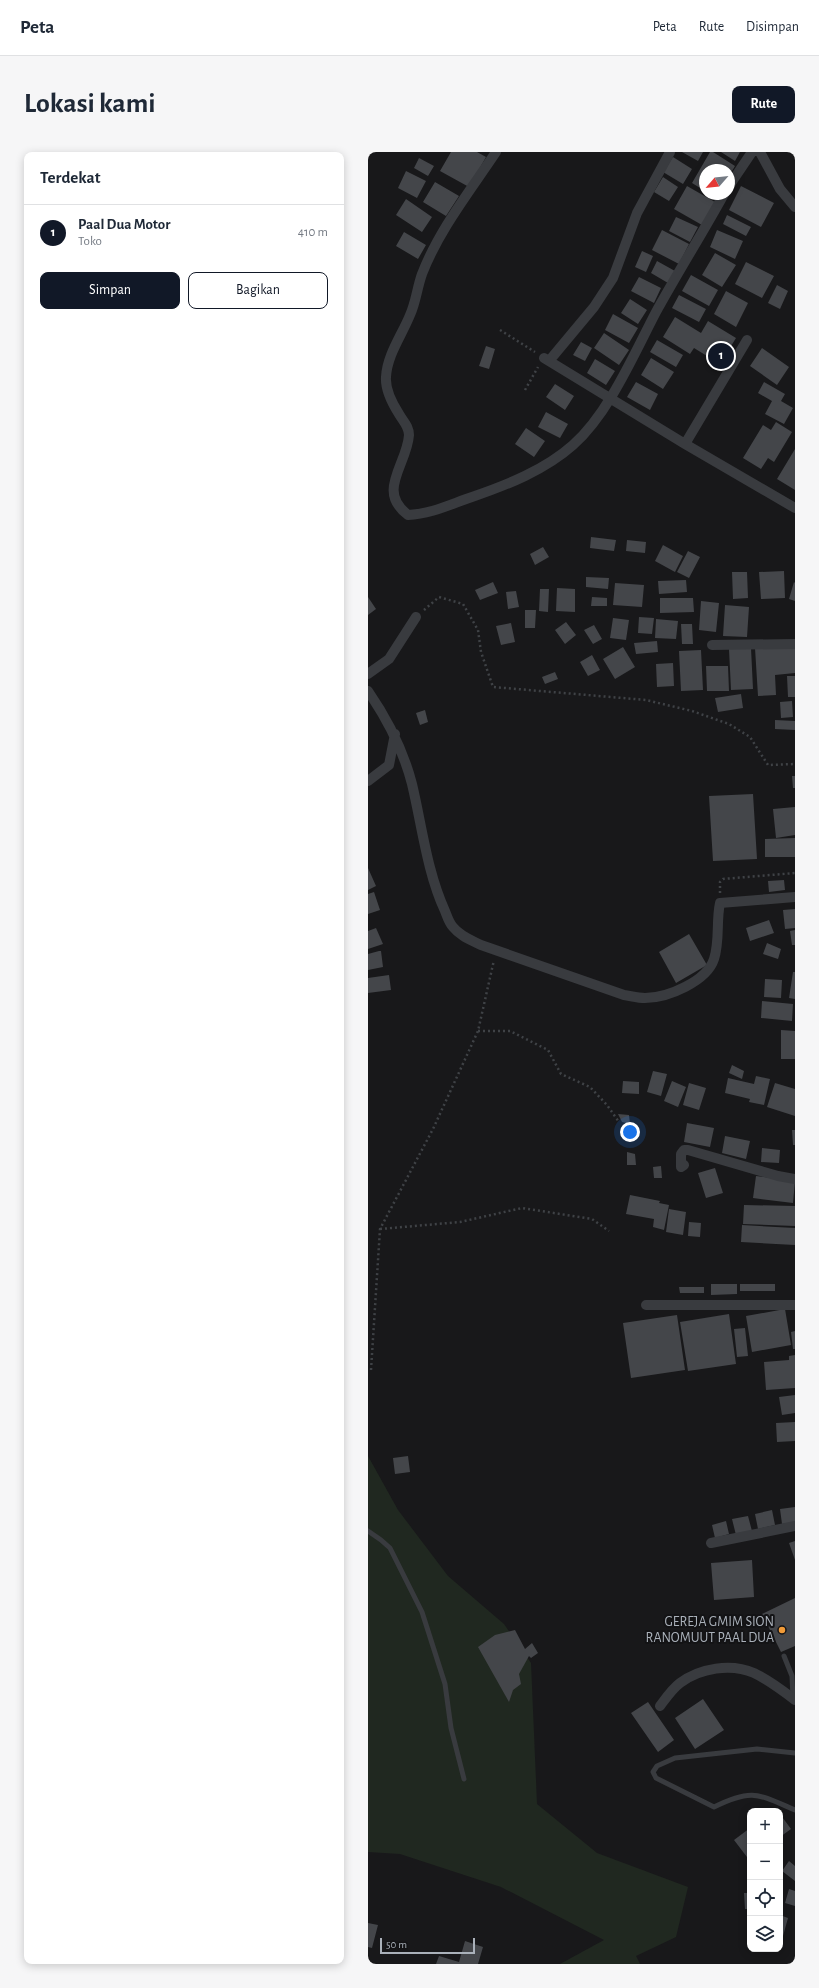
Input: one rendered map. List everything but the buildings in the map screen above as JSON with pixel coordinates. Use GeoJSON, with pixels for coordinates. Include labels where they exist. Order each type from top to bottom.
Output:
{"type":"FeatureCollection","features":[{"type":"Feature","properties":{"kind":"street"},"geometry":{"type":"LineString","coordinates":[[496,152],[437,244],[422,274],[413,308],[388,362],[386,387],[398,414],[407,426],[409,435],[406,454],[394,482],[393,494],[396,504],[408,515],[418,515],[492,491],[539,469],[559,457],[574,444],[604,408],[721,200]]}},
{"type":"Feature","properties":{"kind":"street"},"geometry":{"type":"LineString","coordinates":[[670,152],[637,213],[613,278],[594,307],[546,359],[685,444],[795,508]]}},
{"type":"Feature","properties":{"kind":"street"},"geometry":{"type":"LineString","coordinates":[[735,177],[752,152]]}},
{"type":"Feature","properties":{"kind":"street"},"geometry":{"type":"LineString","coordinates":[[760,152],[780,189],[795,207]]}},
{"type":"Feature","properties":{"kind":"street"},"geometry":{"type":"LineString","coordinates":[[685,444],[747,340]]}},
{"type":"Feature","properties":{"kind":"street"},"geometry":{"type":"LineString","coordinates":[[368,674],[389,659],[416,617]]}},
{"type":"Feature","properties":{"kind":"street"},"geometry":{"type":"LineString","coordinates":[[712,645],[795,644]]}},
{"type":"Feature","properties":{"kind":"street"},"geometry":{"type":"LineString","coordinates":[[368,691],[384,714],[395,734],[411,783],[437,892],[452,926],[461,935],[495,951],[624,995],[646,998],[669,994],[698,980],[707,972],[714,959],[720,903],[795,897]]}},
{"type":"Feature","properties":{"kind":"street"},"geometry":{"type":"LineString","coordinates":[[368,781],[389,765],[395,734]]}},
{"type":"Feature","properties":{"kind":"street"},"geometry":{"type":"LineString","coordinates":[[684,1165],[681,1167],[681,1154],[684,1150],[688,1150],[778,1176],[795,1179]]}},
{"type":"Feature","properties":{"kind":"street"},"geometry":{"type":"LineString","coordinates":[[646,1305],[795,1305]]}},
{"type":"Feature","properties":{"kind":"street"},"geometry":{"type":"LineString","coordinates":[[711,1543],[795,1526]]}},
{"type":"Feature","properties":{"kind":"street"},"geometry":{"type":"LineString","coordinates":[[660,1706],[679,1684],[692,1676],[706,1670],[727,1668],[752,1672],[766,1679],[794,1699]]}},
{"type":"Feature","properties":{"kind":"lane"},"geometry":{"type":"LineString","coordinates":[[368,1531],[390,1548],[422,1612],[445,1684],[450,1728],[464,1780]]}},
{"type":"Feature","properties":{"kind":"lane"},"geometry":{"type":"LineString","coordinates":[[784,1656],[792,1676],[794,1699]]}},
{"type":"Feature","properties":{"kind":"lane"},"geometry":{"type":"LineString","coordinates":[[795,1753],[757,1749],[676,1758],[657,1766],[653,1772],[656,1778],[714,1807],[741,1795],[762,1795],[795,1810]]}},
{"type":"Feature","properties":{"kind":"path"},"geometry":{"type":"LineString","coordinates":[[500,330],[546,359],[525,390]]}},
{"type":"Feature","properties":{"kind":"path"},"geometry":{"type":"LineString","coordinates":[[416,617],[439,597],[463,604],[478,630],[481,652],[493,687],[646,700],[692,711],[729,724],[750,737],[768,765],[795,764]]}},
{"type":"Feature","properties":{"kind":"path"},"geometry":{"type":"LineString","coordinates":[[720,903],[720,882],[722,879],[795,873]]}},
{"type":"Feature","properties":{"kind":"path"},"geometry":{"type":"LineString","coordinates":[[371,1370],[380,1229],[433,1129],[478,1031],[495,951]]}},
{"type":"Feature","properties":{"kind":"path"},"geometry":{"type":"LineString","coordinates":[[478,1031],[510,1031],[548,1050],[561,1074],[590,1087],[607,1104],[619,1122]]}},
{"type":"Feature","properties":{"kind":"path"},"geometry":{"type":"LineString","coordinates":[[380,1229],[460,1222],[522,1208],[592,1219],[608,1231]]}},
{"type":"Feature","properties":{"kind":"shaded area"},"geometry":{"type":"Polygon","coordinates":[[[368,1456],[398,1510],[448,1576],[504,1624],[531,1663],[537,1804],[597,1853],[688,1887],[676,1937],[636,1956],[640,1964],[560,1964],[604,1940],[501,1887],[400,1854],[368,1852],[368,1456]]]}},
{"type":"Feature","properties":{"kind":"place","name":"Paal Dua Motor"},"geometry":{"type":"Point","coordinates":[721,356]}},
{"type":"Feature","properties":{"kind":"place","name":"GEREJA GMIM SION RANOMUUT PAAL DUA"},"geometry":{"type":"Point","coordinates":[782,1630]}}]}
